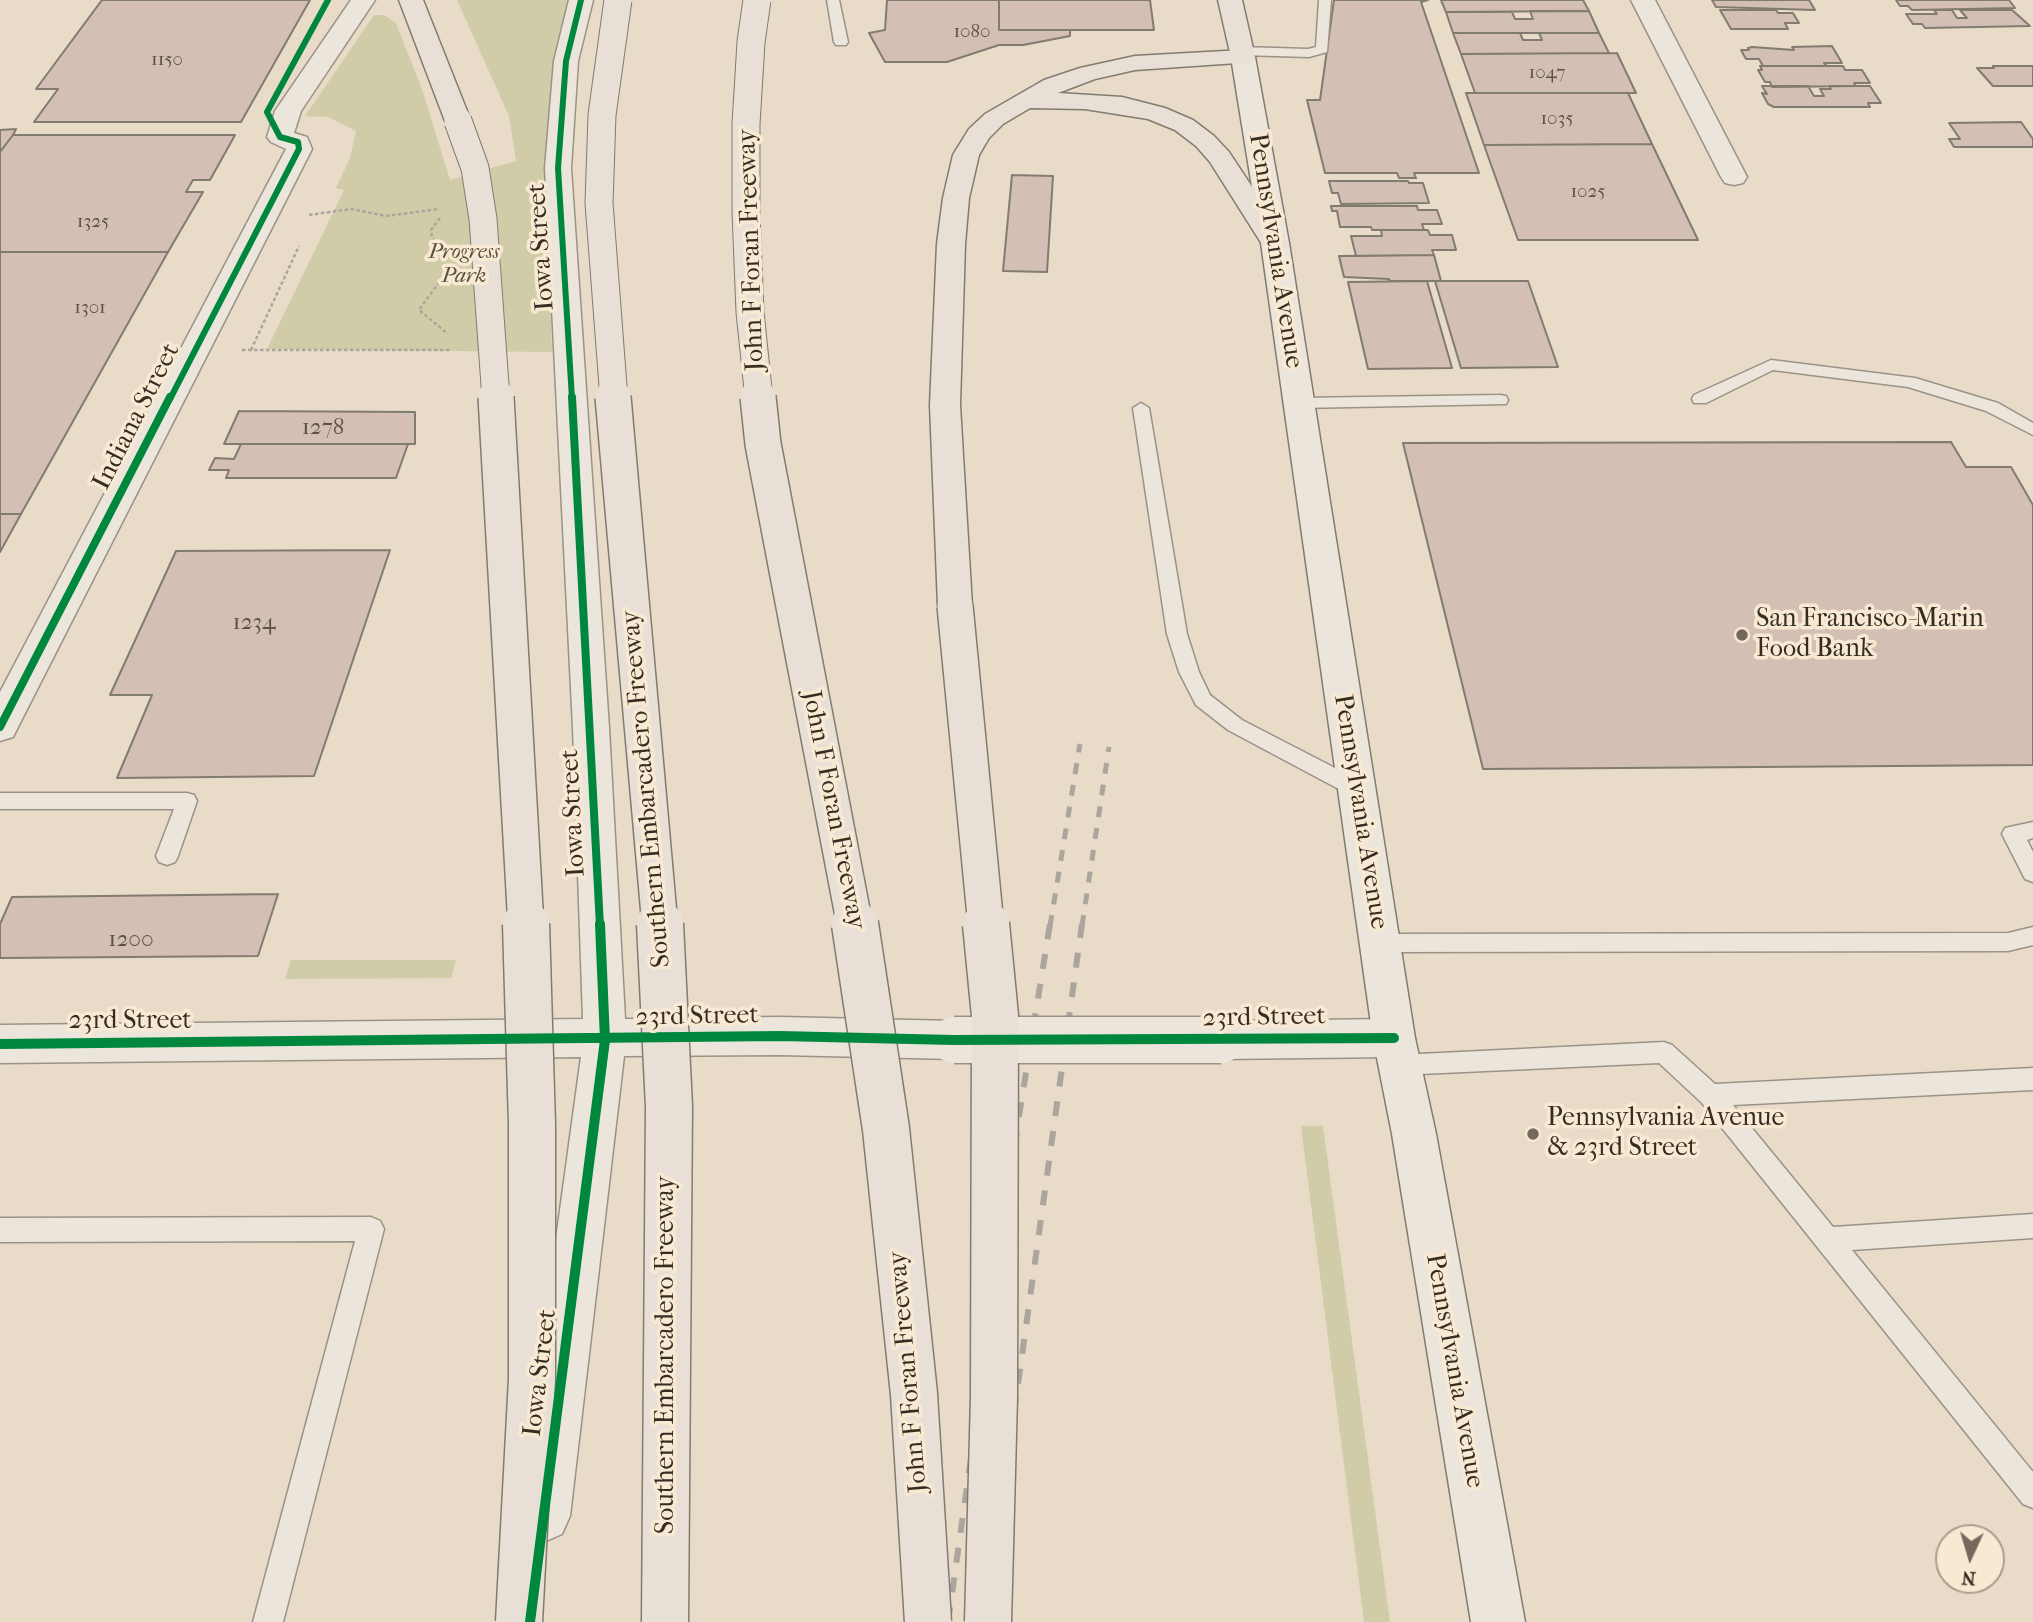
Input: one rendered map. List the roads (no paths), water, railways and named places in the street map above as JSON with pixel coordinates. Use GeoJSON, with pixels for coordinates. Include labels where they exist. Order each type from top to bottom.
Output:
{"type":"FeatureCollection","features":[{"type":"Feature","properties":{"kind":"main road"},"geometry":{"type":"LineString","coordinates":[[411,0],[475,168],[489,279],[525,908],[532,1125],[532,1379],[519,1622]]}},
{"type":"Feature","properties":{"kind":"main road","name":"Southern Embarcadero Freeway"},"geometry":{"type":"LineString","coordinates":[[618,0],[602,115],[599,203],[604,295],[658,879],[668,1094],[669,1379],[665,1622]]}},
{"type":"Feature","properties":{"kind":"main road","name":"John F Foran Freeway"},"geometry":{"type":"LineString","coordinates":[[757,0],[748,96],[746,212],[750,312],[763,444],[852,906],[886,1129],[914,1394],[928,1622]]}},
{"type":"Feature","properties":{"kind":"main road","name":"Pennsylvania Avenue"},"geometry":{"type":"LineString","coordinates":[[1230,0],[1242,54]]}},
{"type":"Feature","properties":{"kind":"main road"},"geometry":{"type":"LineString","coordinates":[[988,1622],[994,1397],[995,1016],[955,606],[945,405],[951,244],[956,198],[966,155],[978,134],[994,118],[1053,85],[1088,73],[1135,63],[1242,54]]}},
{"type":"Feature","properties":{"kind":"main road"},"geometry":{"type":"LineString","coordinates":[[1013,109],[1053,100],[1085,101],[1145,110],[1184,124],[1220,158],[1275,243]]}},
{"type":"Feature","properties":{"kind":"street","name":"Indiana Street"},"geometry":{"type":"LineString","coordinates":[[0,727],[299,149],[298,142],[280,137],[288,111],[363,0]]}},
{"type":"Feature","properties":{"kind":"street","name":"Iowa Street"},"geometry":{"type":"LineString","coordinates":[[530,1622],[606,1040],[589,687],[558,168],[566,61],[581,0]]}},
{"type":"Feature","properties":{"kind":"street"},"geometry":{"type":"LineString","coordinates":[[1643,0],[1734,177]]}},
{"type":"Feature","properties":{"kind":"street","name":"Pennsylvania Avenue"},"geometry":{"type":"LineString","coordinates":[[1242,54],[1275,243],[1397,1051],[1414,1133],[1498,1622]]}},
{"type":"Feature","properties":{"kind":"street","name":"23rd Street"},"geometry":{"type":"LineString","coordinates":[[0,1044],[606,1040],[780,1036],[954,1040],[1221,1040],[1397,1051]]}},
{"type":"Feature","properties":{"kind":"lane"},"geometry":{"type":"LineString","coordinates":[[833,0],[841,42]]}},
{"type":"Feature","properties":{"kind":"lane"},"geometry":{"type":"LineString","coordinates":[[1242,54],[1309,53],[1322,49],[1325,0]]}},
{"type":"Feature","properties":{"kind":"lane"},"geometry":{"type":"LineString","coordinates":[[1700,399],[1771,365],[1909,382],[1992,407],[2033,430]]}},
{"type":"Feature","properties":{"kind":"lane"},"geometry":{"type":"LineString","coordinates":[[1299,403],[1500,400]]}},
{"type":"Feature","properties":{"kind":"lane"},"geometry":{"type":"LineString","coordinates":[[1141,408],[1177,634],[1189,672],[1203,700],[1235,725],[1357,789]]}},
{"type":"Feature","properties":{"kind":"lane"},"geometry":{"type":"LineString","coordinates":[[0,802],[187,801],[167,856]]}},
{"type":"Feature","properties":{"kind":"lane"},"geometry":{"type":"LineString","coordinates":[[2033,830],[2012,834],[2033,873]]}},
{"type":"Feature","properties":{"kind":"lane"},"geometry":{"type":"LineString","coordinates":[[1380,943],[2008,942],[2033,936]]}},
{"type":"Feature","properties":{"kind":"lane"},"geometry":{"type":"LineString","coordinates":[[1397,1051],[1664,1052],[1710,1096],[2033,1494]]}},
{"type":"Feature","properties":{"kind":"lane"},"geometry":{"type":"LineString","coordinates":[[1710,1096],[2033,1079]]}},
{"type":"Feature","properties":{"kind":"lane"},"geometry":{"type":"LineString","coordinates":[[1827,1240],[2033,1226]]}},
{"type":"Feature","properties":{"kind":"lane"},"geometry":{"type":"LineString","coordinates":[[0,1230],[371,1229],[268,1622]]}},
{"type":"Feature","properties":{"kind":"railway"},"geometry":{"type":"LineString","coordinates":[[1050,926],[1080,744]]}},
{"type":"Feature","properties":{"kind":"railway"},"geometry":{"type":"LineString","coordinates":[[1082,926],[1109,747]]}},
{"type":"Feature","properties":{"kind":"railway"},"geometry":{"type":"LineString","coordinates":[[948,1622],[1019,1116],[1050,924]]}},
{"type":"Feature","properties":{"kind":"railway"},"geometry":{"type":"LineString","coordinates":[[991,1622],[1013,1420],[1082,924]]}},
{"type":"Feature","properties":{"kind":"place","name":"San Francisco-Marin Food Bank"},"geometry":{"type":"Point","coordinates":[1742,635]}},
{"type":"Feature","properties":{"kind":"place","name":"Pennsylvania Avenue & 23rd Street"},"geometry":{"type":"Point","coordinates":[1533,1134]}},
{"type":"Feature","properties":{"kind":"park label","name":"Progress Park"},"geometry":{"type":"Point","coordinates":[464,265]}}]}
